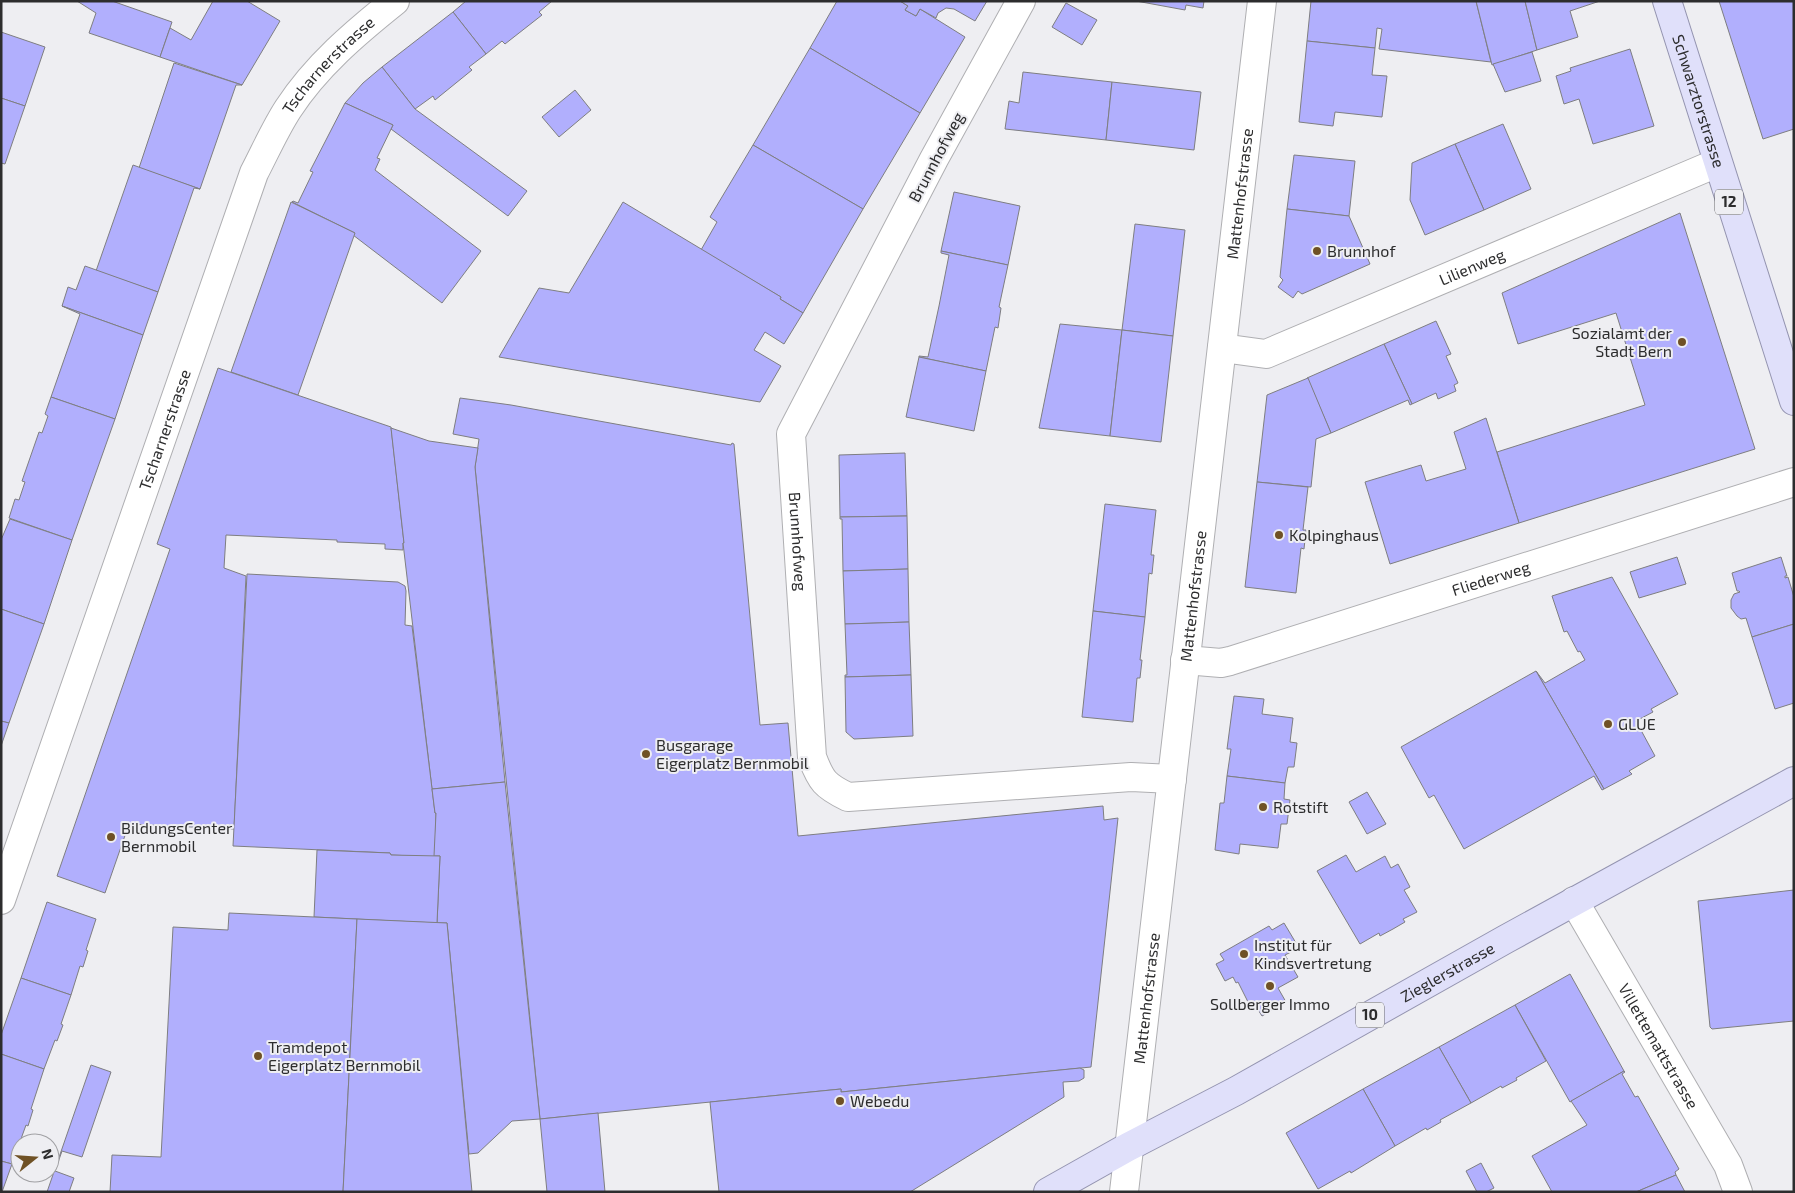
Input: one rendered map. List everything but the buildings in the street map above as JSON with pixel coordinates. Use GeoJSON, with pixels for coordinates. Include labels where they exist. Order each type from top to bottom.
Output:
{"type":"FeatureCollection","features":[{"type":"Feature","properties":{"kind":"main road","name":"Schwarztorstrasse"},"geometry":{"type":"LineString","coordinates":[[1667,1],[1794,401]]}},
{"type":"Feature","properties":{"kind":"main road","name":"Zieglerstrasse"},"geometry":{"type":"LineString","coordinates":[[1048,1192],[1128,1147],[1236,1091],[1794,781]]}},
{"type":"Feature","properties":{"kind":"main road"},"geometry":{"type":"LineString","coordinates":[[1757,801],[1794,805]]}},
{"type":"Feature","properties":{"kind":"street","name":"Tscharnerstrasse"},"geometry":{"type":"LineString","coordinates":[[1,900],[254,174],[287,110],[318,69],[355,33],[395,1]]}},
{"type":"Feature","properties":{"kind":"street","name":"Brunnhofweg"},"geometry":{"type":"LineString","coordinates":[[1021,1],[929,168],[791,434],[812,757],[819,776],[832,789],[848,797],[1131,776],[1172,779]]}},
{"type":"Feature","properties":{"kind":"street","name":"Mattenhofstrasse"},"geometry":{"type":"LineString","coordinates":[[1124,1192],[1262,1]]}},
{"type":"Feature","properties":{"kind":"street","name":"Lilienweg"},"geometry":{"type":"LineString","coordinates":[[1222,348],[1266,354],[1717,163]]}},
{"type":"Feature","properties":{"kind":"street","name":"Fliederweg"},"geometry":{"type":"LineString","coordinates":[[1185,660],[1221,663],[1230,661],[1794,482]]}},
{"type":"Feature","properties":{"kind":"street","name":"Villettemattstrasse"},"geometry":{"type":"LineString","coordinates":[[1574,902],[1728,1165],[1738,1192]]}},
{"type":"Feature","properties":{"kind":"place","name":"Brunnhof"},"geometry":{"type":"Point","coordinates":[1317,251]}},
{"type":"Feature","properties":{"kind":"place","name":"Sozialamt der Stadt Bern"},"geometry":{"type":"Point","coordinates":[1682,342]}},
{"type":"Feature","properties":{"kind":"place","name":"Kolpinghaus"},"geometry":{"type":"Point","coordinates":[1279,535]}},
{"type":"Feature","properties":{"kind":"place","name":"GLUE"},"geometry":{"type":"Point","coordinates":[1608,724]}},
{"type":"Feature","properties":{"kind":"place","name":"Busgarage Eigerplatz Bernmobil"},"geometry":{"type":"Point","coordinates":[646,754]}},
{"type":"Feature","properties":{"kind":"place","name":"Rotstift"},"geometry":{"type":"Point","coordinates":[1263,807]}},
{"type":"Feature","properties":{"kind":"place","name":"BildungsCenter Bernmobil"},"geometry":{"type":"Point","coordinates":[111,837]}},
{"type":"Feature","properties":{"kind":"place","name":"Institut für Kindsvertretung"},"geometry":{"type":"Point","coordinates":[1244,954]}},
{"type":"Feature","properties":{"kind":"place","name":"Sollberger Immo"},"geometry":{"type":"Point","coordinates":[1270,986]}},
{"type":"Feature","properties":{"kind":"place","name":"Tramdepot Eigerplatz Bernmobil"},"geometry":{"type":"Point","coordinates":[258,1056]}},
{"type":"Feature","properties":{"kind":"place","name":"Webedu"},"geometry":{"type":"Point","coordinates":[840,1101]}}]}
